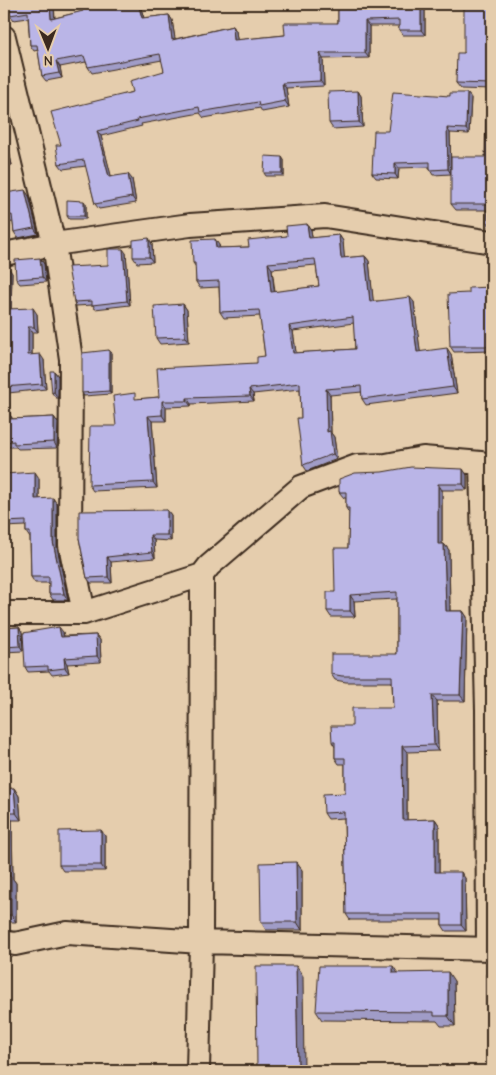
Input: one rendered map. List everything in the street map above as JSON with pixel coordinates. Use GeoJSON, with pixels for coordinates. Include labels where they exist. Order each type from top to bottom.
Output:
{"type":"FeatureCollection","features":[{"type":"Feature","properties":{"kind":"street"},"geometry":{"type":"LineString","coordinates":[[4,37],[54,244],[71,359],[70,545],[84,613]]}},
{"type":"Feature","properties":{"kind":"street"},"geometry":{"type":"LineString","coordinates":[[4,254],[54,244],[190,225],[326,216],[492,242]]}},
{"type":"Feature","properties":{"kind":"street"},"geometry":{"type":"LineString","coordinates":[[4,613],[84,613],[202,575],[209,566],[301,487],[357,466],[386,465],[423,458],[486,464],[490,710],[490,949],[201,942],[68,933],[15,944],[4,942]]}},
{"type":"Feature","properties":{"kind":"street"},"geometry":{"type":"LineString","coordinates":[[198,1071],[201,942],[202,575]]}},
{"type":"Feature","properties":{"kind":"building"},"geometry":{"type":"Polygon","coordinates":[[[9,4],[50,4],[51,19],[83,11],[81,4],[106,4],[106,6],[113,4],[138,4],[142,18],[169,15],[172,40],[233,26],[234,40],[285,35],[284,23],[338,23],[338,4],[421,4],[421,30],[399,30],[399,20],[365,21],[365,53],[320,53],[320,81],[282,83],[285,101],[259,106],[258,102],[200,112],[199,107],[137,119],[138,121],[97,131],[109,177],[128,174],[132,197],[95,204],[84,160],[59,164],[56,145],[61,145],[51,112],[133,92],[130,81],[164,71],[160,54],[88,67],[84,56],[56,61],[59,73],[42,76],[37,45],[30,45],[28,12],[10,15],[9,4]]]}},
{"type":"Feature","properties":{"kind":"building"},"geometry":{"type":"Polygon","coordinates":[[[464,4],[492,4],[492,84],[456,83],[457,53],[464,53],[464,4]]]}},
{"type":"Feature","properties":{"kind":"building"},"geometry":{"type":"Polygon","coordinates":[[[358,91],[359,122],[329,123],[328,92],[358,91]]]}},
{"type":"Feature","properties":{"kind":"building"},"geometry":{"type":"Polygon","coordinates":[[[393,92],[450,96],[450,93],[467,93],[466,129],[447,128],[448,169],[430,170],[430,162],[395,163],[395,174],[372,173],[374,131],[388,131],[393,92]]]}},
{"type":"Feature","properties":{"kind":"building"},"geometry":{"type":"Polygon","coordinates":[[[486,116],[492,116],[492,223],[487,223],[488,204],[451,204],[451,157],[485,157],[486,116]]]}},
{"type":"Feature","properties":{"kind":"building"},"geometry":{"type":"Polygon","coordinates":[[[4,141],[8,159],[4,161],[4,141]]]}},
{"type":"Feature","properties":{"kind":"building"},"geometry":{"type":"Polygon","coordinates":[[[265,156],[282,157],[282,173],[264,173],[265,156]]]}},
{"type":"Feature","properties":{"kind":"building"},"geometry":{"type":"Polygon","coordinates":[[[4,184],[5,193],[25,190],[34,228],[14,232],[12,215],[4,217],[4,184]]]}},
{"type":"Feature","properties":{"kind":"building"},"geometry":{"type":"Polygon","coordinates":[[[67,200],[84,201],[84,216],[67,216],[67,200]]]}},
{"type":"Feature","properties":{"kind":"building"},"geometry":{"type":"Polygon","coordinates":[[[307,224],[309,238],[339,235],[341,258],[365,256],[370,302],[410,297],[417,352],[447,348],[453,387],[362,399],[361,386],[326,389],[327,432],[330,431],[333,454],[303,465],[297,418],[301,418],[300,383],[249,389],[250,396],[187,398],[187,401],[162,401],[162,415],[148,416],[153,482],[89,485],[90,426],[116,426],[113,396],[135,393],[135,399],[159,397],[157,368],[257,363],[257,357],[265,356],[259,310],[220,312],[219,281],[196,282],[192,240],[215,239],[216,248],[249,247],[248,240],[287,236],[286,226],[307,224]],[[315,259],[268,263],[271,292],[319,286],[315,259]],[[353,317],[289,326],[293,353],[355,349],[353,317]]]}},
{"type":"Feature","properties":{"kind":"building"},"geometry":{"type":"Polygon","coordinates":[[[149,238],[149,257],[133,257],[133,240],[149,238]]]}},
{"type":"Feature","properties":{"kind":"building"},"geometry":{"type":"Polygon","coordinates":[[[108,249],[123,249],[127,301],[92,305],[92,301],[74,302],[68,267],[108,265],[108,249]]]}},
{"type":"Feature","properties":{"kind":"building"},"geometry":{"type":"Polygon","coordinates":[[[40,258],[42,277],[16,279],[15,260],[40,258]]]}},
{"type":"Feature","properties":{"kind":"building"},"geometry":{"type":"Polygon","coordinates":[[[8,267],[7,309],[33,308],[34,327],[28,327],[28,355],[40,354],[42,384],[4,387],[4,268],[8,267]]]}},
{"type":"Feature","properties":{"kind":"building"},"geometry":{"type":"Polygon","coordinates":[[[492,287],[492,346],[450,346],[448,294],[469,293],[469,288],[492,287]]]}},
{"type":"Feature","properties":{"kind":"building"},"geometry":{"type":"Polygon","coordinates":[[[183,304],[185,337],[156,338],[154,306],[183,304]]]}},
{"type":"Feature","properties":{"kind":"building"},"geometry":{"type":"Polygon","coordinates":[[[109,350],[109,391],[82,393],[82,353],[109,350]]]}},
{"type":"Feature","properties":{"kind":"building"},"geometry":{"type":"Polygon","coordinates":[[[50,371],[54,371],[54,392],[52,393],[50,371]]]}},
{"type":"Feature","properties":{"kind":"building"},"geometry":{"type":"Polygon","coordinates":[[[4,387],[7,414],[9,414],[10,419],[54,417],[54,442],[14,444],[14,441],[4,442],[4,387]]]}},
{"type":"Feature","properties":{"kind":"building"},"geometry":{"type":"Polygon","coordinates":[[[411,467],[463,469],[463,484],[438,484],[438,544],[444,544],[446,611],[463,611],[460,695],[432,695],[434,745],[402,746],[403,820],[435,819],[435,872],[461,872],[461,925],[442,925],[442,914],[346,914],[344,812],[324,813],[323,794],[345,793],[345,758],[335,758],[335,742],[332,742],[331,726],[352,726],[352,708],[393,708],[392,676],[342,676],[331,674],[331,654],[397,654],[397,592],[350,595],[350,611],[327,611],[327,592],[335,592],[334,548],[348,548],[349,508],[346,508],[346,492],[339,492],[339,479],[355,473],[382,472],[411,467]]]}},
{"type":"Feature","properties":{"kind":"building"},"geometry":{"type":"Polygon","coordinates":[[[35,472],[35,499],[53,498],[53,542],[64,594],[49,594],[49,577],[31,577],[30,532],[26,532],[26,521],[4,522],[4,474],[35,472]]]}},
{"type":"Feature","properties":{"kind":"building"},"geometry":{"type":"Polygon","coordinates":[[[167,510],[167,535],[150,535],[152,552],[107,557],[108,577],[87,578],[79,538],[79,511],[167,510]]]}},
{"type":"Feature","properties":{"kind":"building"},"geometry":{"type":"Polygon","coordinates":[[[19,627],[20,646],[4,647],[4,628],[19,627]]]}},
{"type":"Feature","properties":{"kind":"building"},"geometry":{"type":"Polygon","coordinates":[[[59,627],[61,637],[96,635],[97,656],[64,658],[65,668],[48,670],[48,666],[25,667],[23,633],[59,627]]]}},
{"type":"Feature","properties":{"kind":"building"},"geometry":{"type":"Polygon","coordinates":[[[14,788],[16,813],[7,813],[8,876],[11,876],[11,915],[4,915],[4,789],[14,788]]]}},
{"type":"Feature","properties":{"kind":"building"},"geometry":{"type":"Polygon","coordinates":[[[101,830],[101,865],[59,865],[59,831],[101,830]]]}},
{"type":"Feature","properties":{"kind":"building"},"geometry":{"type":"Polygon","coordinates":[[[296,862],[297,922],[261,922],[260,863],[296,862]]]}},
{"type":"Feature","properties":{"kind":"building"},"geometry":{"type":"Polygon","coordinates":[[[256,966],[296,966],[298,1071],[257,1071],[256,966]]]}},
{"type":"Feature","properties":{"kind":"building"},"geometry":{"type":"Polygon","coordinates":[[[319,966],[393,966],[393,973],[448,972],[448,1016],[434,1016],[434,1012],[316,1011],[319,966]]]}},
{"type":"Feature","properties":{"kind":"building"},"geometry":{"type":"Polygon","coordinates":[[[486,974],[492,974],[492,1018],[486,1018],[486,974]]]}}]}
